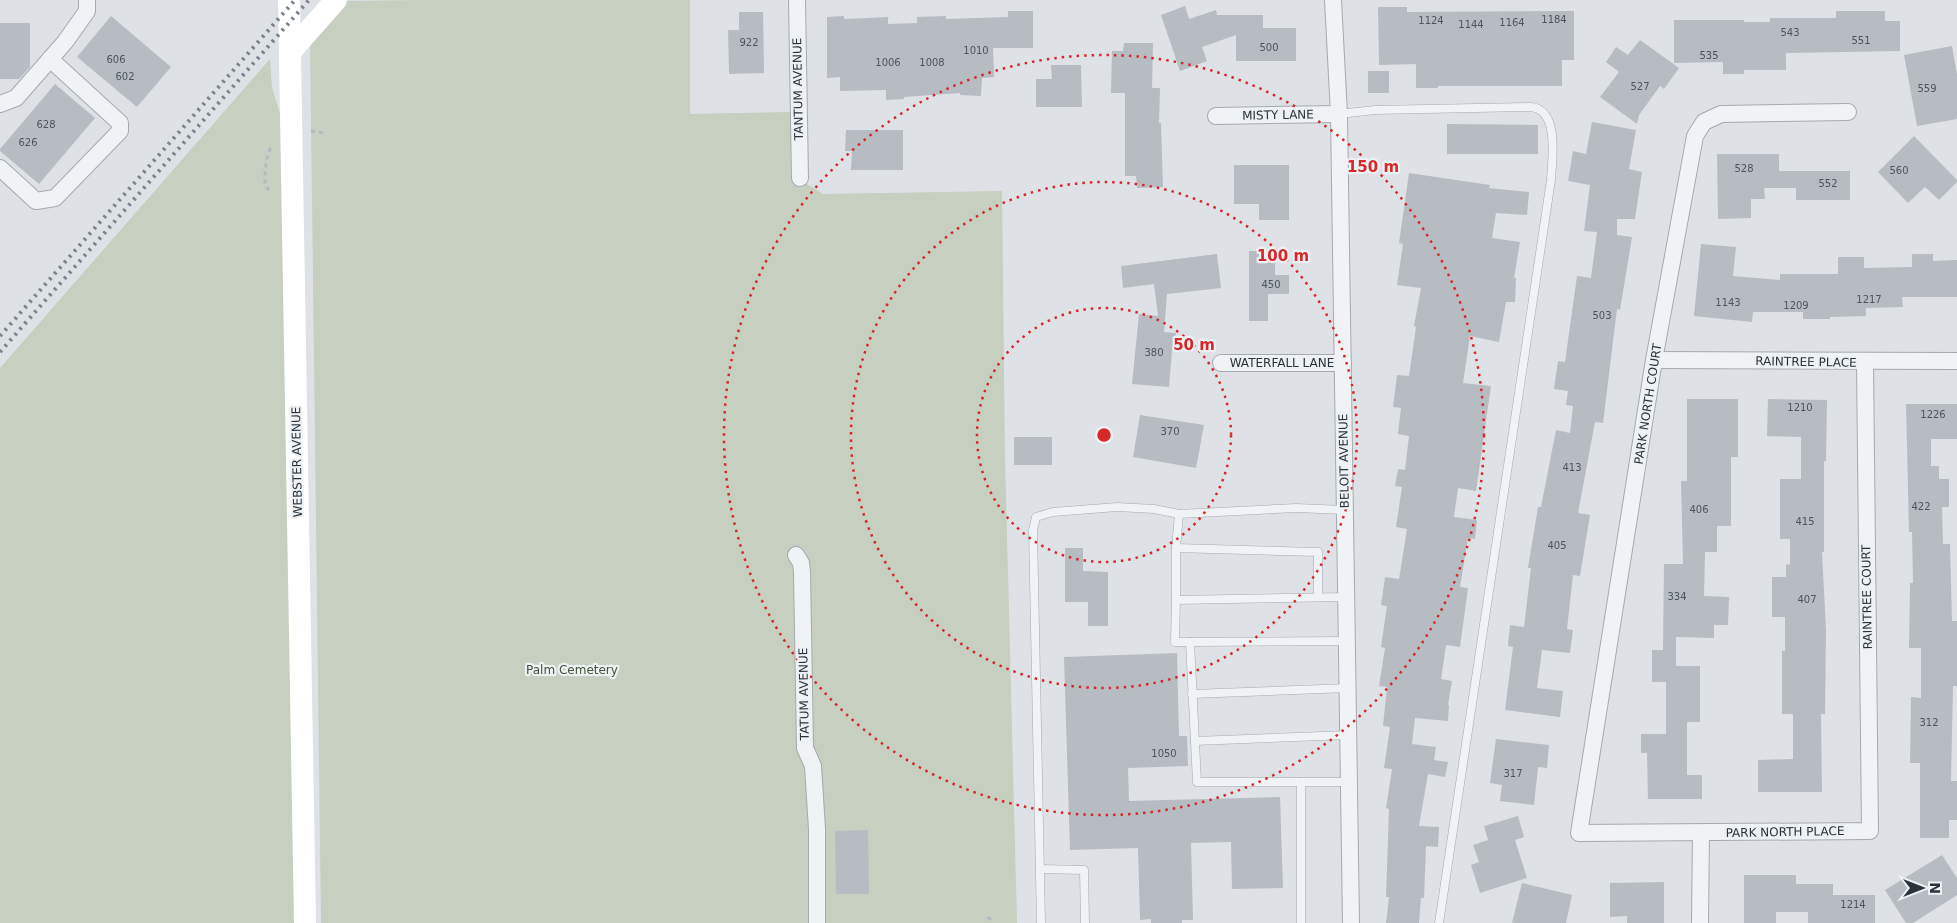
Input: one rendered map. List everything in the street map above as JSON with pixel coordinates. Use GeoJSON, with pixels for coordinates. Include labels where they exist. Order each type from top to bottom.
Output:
{"type":"FeatureCollection","features":[{"type":"Feature","properties":{"kind":"street"},"geometry":{"type":"LineString","coordinates":[[0,104],[16,98],[50,59],[87,11],[87,0]]}},
{"type":"Feature","properties":{"kind":"street","name":"WEBSTER AVENUE"},"geometry":{"type":"LineString","coordinates":[[290,0],[305,923]]}},
{"type":"Feature","properties":{"kind":"street"},"geometry":{"type":"LineString","coordinates":[[290,52],[336,0]]}},
{"type":"Feature","properties":{"kind":"street","name":"TANTUM AVENUE"},"geometry":{"type":"LineString","coordinates":[[797,0],[800,178]]}},
{"type":"Feature","properties":{"kind":"street","name":"BELOIT AVENUE"},"geometry":{"type":"LineString","coordinates":[[1334,0],[1339,114],[1351,923]]}},
{"type":"Feature","properties":{"kind":"street"},"geometry":{"type":"LineString","coordinates":[[0,168],[36,201],[55,198],[120,131],[120,123],[50,59]]}},
{"type":"Feature","properties":{"kind":"street","name":"PARK NORTH COURT"},"geometry":{"type":"LineString","coordinates":[[1580,833],[1654,360],[1695,136],[1704,122],[1720,114],[1848,112]]}},
{"type":"Feature","properties":{"kind":"street","name":"MISTY LANE"},"geometry":{"type":"LineString","coordinates":[[1216,116],[1339,114]]}},
{"type":"Feature","properties":{"kind":"street","name":"RAINTREE PLACE"},"geometry":{"type":"LineString","coordinates":[[1654,360],[1957,361]]}},
{"type":"Feature","properties":{"kind":"street","name":"RAINTREE COURT"},"geometry":{"type":"LineString","coordinates":[[1865,362],[1870,831]]}},
{"type":"Feature","properties":{"kind":"street","name":"WATERFALL LANE"},"geometry":{"type":"LineString","coordinates":[[1221,363],[1343,363]]}},
{"type":"Feature","properties":{"kind":"street","name":"TATUM AVENUE"},"geometry":{"type":"LineString","coordinates":[[796,555],[801,563],[802,572],[805,748],[813,766],[816,829],[816,923]]}},
{"type":"Feature","properties":{"kind":"street","name":"PARK NORTH PLACE"},"geometry":{"type":"LineString","coordinates":[[1580,833],[1870,831]]}},
{"type":"Feature","properties":{"kind":"street"},"geometry":{"type":"LineString","coordinates":[[1700,923],[1701,833]]}},
{"type":"Feature","properties":{"kind":"lane"},"geometry":{"type":"LineString","coordinates":[[1339,114],[1375,110],[1531,107],[1538,108],[1545,113],[1550,123],[1551,180],[1439,923]]}},
{"type":"Feature","properties":{"kind":"lane"},"geometry":{"type":"LineString","coordinates":[[1041,923],[1033,530],[1036,517],[1053,512],[1117,507],[1154,509],[1179,514],[1296,508],[1345,510]]}},
{"type":"Feature","properties":{"kind":"lane"},"geometry":{"type":"LineString","coordinates":[[1179,514],[1176,548],[1175,642],[1347,641]]}},
{"type":"Feature","properties":{"kind":"lane"},"geometry":{"type":"LineString","coordinates":[[1176,548],[1318,552],[1318,598]]}},
{"type":"Feature","properties":{"kind":"lane"},"geometry":{"type":"LineString","coordinates":[[1176,600],[1346,597]]}},
{"type":"Feature","properties":{"kind":"lane"},"geometry":{"type":"LineString","coordinates":[[1190,642],[1197,782],[1349,782]]}},
{"type":"Feature","properties":{"kind":"lane"},"geometry":{"type":"LineString","coordinates":[[1192,694],[1348,688]]}},
{"type":"Feature","properties":{"kind":"lane"},"geometry":{"type":"LineString","coordinates":[[1195,740],[1348,735]]}},
{"type":"Feature","properties":{"kind":"lane"},"geometry":{"type":"LineString","coordinates":[[1301,782],[1301,923]]}},
{"type":"Feature","properties":{"kind":"lane"},"geometry":{"type":"LineString","coordinates":[[1040,869],[1084,870],[1085,923]]}},
{"type":"Feature","properties":{"kind":"path"},"geometry":{"type":"LineString","coordinates":[[988,916],[993,923]]}},
{"type":"Feature","properties":{"kind":"green space","name":"Palm Cemetery"},"geometry":{"type":"Polygon","coordinates":[[[690,0],[690,114],[792,112],[793,185],[807,184],[823,194],[1002,191],[1005,458],[1017,923],[321,923],[310,38],[341,1],[690,0]]]}},
{"type":"Feature","properties":{"kind":"green space"},"geometry":{"type":"Polygon","coordinates":[[[270,59],[272,88],[282,120],[295,923],[0,923],[0,368],[270,59]]]}},
{"type":"Feature","properties":{"kind":"building"},"geometry":{"type":"Polygon","coordinates":[[[1185,6],[1189,19],[1216,10],[1217,15],[1263,15],[1263,28],[1296,28],[1296,61],[1236,61],[1236,35],[1202,47],[1207,61],[1180,71],[1161,15],[1185,6]]]}},
{"type":"Feature","properties":{"kind":"building"},"geometry":{"type":"Polygon","coordinates":[[[1378,7],[1407,7],[1407,12],[1574,11],[1574,60],[1562,60],[1562,86],[1438,86],[1438,88],[1416,88],[1416,64],[1379,65],[1378,7]]]}},
{"type":"Feature","properties":{"kind":"building"},"geometry":{"type":"Polygon","coordinates":[[[1008,11],[1033,11],[1033,48],[993,48],[994,77],[982,78],[981,96],[960,95],[960,93],[886,100],[886,90],[840,91],[840,77],[827,78],[827,17],[844,16],[844,19],[888,17],[888,24],[917,23],[917,17],[946,16],[946,19],[1008,17],[1008,11]]]}},
{"type":"Feature","properties":{"kind":"building"},"geometry":{"type":"Polygon","coordinates":[[[1836,11],[1885,11],[1885,21],[1900,21],[1900,51],[1786,53],[1786,70],[1744,70],[1744,74],[1723,74],[1723,62],[1674,63],[1674,20],[1770,22],[1770,18],[1836,18],[1836,11]]]}},
{"type":"Feature","properties":{"kind":"building"},"geometry":{"type":"Polygon","coordinates":[[[739,12],[763,12],[764,73],[729,74],[728,30],[739,30],[739,12]]]}},
{"type":"Feature","properties":{"kind":"building"},"geometry":{"type":"Polygon","coordinates":[[[111,16],[171,67],[137,107],[77,57],[111,16]]]}},
{"type":"Feature","properties":{"kind":"building"},"geometry":{"type":"Polygon","coordinates":[[[0,23],[30,23],[30,67],[19,79],[0,79],[0,23]]]}},
{"type":"Feature","properties":{"kind":"building"},"geometry":{"type":"Polygon","coordinates":[[[1640,40],[1679,68],[1664,89],[1660,86],[1639,115],[1637,124],[1600,97],[1619,72],[1606,62],[1616,47],[1628,55],[1640,40]]]}},
{"type":"Feature","properties":{"kind":"building"},"geometry":{"type":"Polygon","coordinates":[[[1124,43],[1153,43],[1152,88],[1160,88],[1159,123],[1161,123],[1163,187],[1137,188],[1136,176],[1125,176],[1125,93],[1111,93],[1112,51],[1123,51],[1124,43]]]}},
{"type":"Feature","properties":{"kind":"building"},"geometry":{"type":"Polygon","coordinates":[[[1952,46],[1957,75],[1957,119],[1917,126],[1904,55],[1952,46]]]}},
{"type":"Feature","properties":{"kind":"building"},"geometry":{"type":"Polygon","coordinates":[[[1051,65],[1081,65],[1082,107],[1036,107],[1036,79],[1052,79],[1051,65]]]}},
{"type":"Feature","properties":{"kind":"building"},"geometry":{"type":"Polygon","coordinates":[[[1368,71],[1389,71],[1389,93],[1368,93],[1368,71]]]}},
{"type":"Feature","properties":{"kind":"building"},"geometry":{"type":"Polygon","coordinates":[[[55,84],[95,118],[39,184],[0,149],[55,84]]]}},
{"type":"Feature","properties":{"kind":"building"},"geometry":{"type":"Polygon","coordinates":[[[1592,122],[1636,130],[1629,169],[1642,172],[1635,219],[1617,219],[1617,235],[1632,237],[1620,310],[1617,309],[1603,423],[1595,422],[1578,513],[1590,515],[1580,576],[1573,575],[1567,629],[1573,630],[1570,653],[1542,650],[1537,688],[1563,691],[1560,717],[1505,710],[1513,647],[1508,646],[1510,625],[1524,627],[1531,568],[1528,568],[1538,507],[1541,507],[1556,430],[1570,433],[1573,406],[1566,405],[1568,391],[1554,389],[1558,361],[1565,362],[1577,276],[1591,278],[1597,232],[1584,231],[1590,185],[1568,181],[1573,151],[1586,154],[1592,122]]]}},
{"type":"Feature","properties":{"kind":"building"},"geometry":{"type":"Polygon","coordinates":[[[1447,124],[1538,125],[1538,154],[1447,154],[1447,124]]]}},
{"type":"Feature","properties":{"kind":"building"},"geometry":{"type":"Polygon","coordinates":[[[846,130],[903,130],[903,170],[851,170],[852,151],[845,151],[846,130]]]}},
{"type":"Feature","properties":{"kind":"building"},"geometry":{"type":"Polygon","coordinates":[[[1914,136],[1957,180],[1939,200],[1925,187],[1908,203],[1878,172],[1914,136]]]}},
{"type":"Feature","properties":{"kind":"building"},"geometry":{"type":"Polygon","coordinates":[[[1717,154],[1779,154],[1779,171],[1850,171],[1850,200],[1796,200],[1796,188],[1764,188],[1765,199],[1751,199],[1751,218],[1718,219],[1717,154]]]}},
{"type":"Feature","properties":{"kind":"building"},"geometry":{"type":"Polygon","coordinates":[[[1234,165],[1289,165],[1289,220],[1259,220],[1259,204],[1234,204],[1234,165]]]}},
{"type":"Feature","properties":{"kind":"building"},"geometry":{"type":"Polygon","coordinates":[[[1409,173],[1490,185],[1489,188],[1529,192],[1527,215],[1496,213],[1492,238],[1520,242],[1514,278],[1516,278],[1515,302],[1506,302],[1499,342],[1470,336],[1463,383],[1491,386],[1476,491],[1458,488],[1454,517],[1477,520],[1475,539],[1468,538],[1460,587],[1468,588],[1460,647],[1446,645],[1441,679],[1452,681],[1448,705],[1448,721],[1415,718],[1412,744],[1436,747],[1434,760],[1448,762],[1445,777],[1428,774],[1419,826],[1439,827],[1438,847],[1426,846],[1424,898],[1421,898],[1419,923],[1386,923],[1389,897],[1386,897],[1389,809],[1386,808],[1392,769],[1384,768],[1390,727],[1383,726],[1387,687],[1379,686],[1385,648],[1381,647],[1387,606],[1381,605],[1385,577],[1399,579],[1407,529],[1396,527],[1402,487],[1395,486],[1398,469],[1405,470],[1409,436],[1398,434],[1401,408],[1393,407],[1397,375],[1409,376],[1416,327],[1414,326],[1421,288],[1397,285],[1403,244],[1399,243],[1409,173]]]}},
{"type":"Feature","properties":{"kind":"building"},"geometry":{"type":"Polygon","coordinates":[[[1701,244],[1736,247],[1733,276],[1780,280],[1780,274],[1838,274],[1838,257],[1864,257],[1864,268],[1912,267],[1912,254],[1933,254],[1933,261],[1957,260],[1957,297],[1902,297],[1903,307],[1866,308],[1866,316],[1830,317],[1830,319],[1803,319],[1803,312],[1753,312],[1752,322],[1694,316],[1701,244]]]}},
{"type":"Feature","properties":{"kind":"building"},"geometry":{"type":"Polygon","coordinates":[[[1249,251],[1275,251],[1275,275],[1289,275],[1289,294],[1268,294],[1268,321],[1249,321],[1249,251]]]}},
{"type":"Feature","properties":{"kind":"building"},"geometry":{"type":"Polygon","coordinates":[[[1217,254],[1221,288],[1167,294],[1164,332],[1176,333],[1174,351],[1172,350],[1169,387],[1132,384],[1139,314],[1158,316],[1154,284],[1123,288],[1121,266],[1217,254]]]}},
{"type":"Feature","properties":{"kind":"building"},"geometry":{"type":"Polygon","coordinates":[[[1687,399],[1738,399],[1738,457],[1731,457],[1731,526],[1717,526],[1717,552],[1705,552],[1704,596],[1729,597],[1728,625],[1714,625],[1714,638],[1676,637],[1676,666],[1700,666],[1700,722],[1687,722],[1687,775],[1702,775],[1702,799],[1648,799],[1647,753],[1641,753],[1641,734],[1666,734],[1666,682],[1652,682],[1652,650],[1663,650],[1664,564],[1683,564],[1681,481],[1687,481],[1687,399]]]}},
{"type":"Feature","properties":{"kind":"building"},"geometry":{"type":"Polygon","coordinates":[[[1768,399],[1827,400],[1826,461],[1824,461],[1824,552],[1822,552],[1826,631],[1825,714],[1821,714],[1822,792],[1758,792],[1758,760],[1793,759],[1793,714],[1782,714],[1782,651],[1785,651],[1785,617],[1772,617],[1772,577],[1786,577],[1786,565],[1790,564],[1790,539],[1780,539],[1780,479],[1801,479],[1801,437],[1767,436],[1768,399]]]}},
{"type":"Feature","properties":{"kind":"building"},"geometry":{"type":"Polygon","coordinates":[[[1906,404],[1957,404],[1957,439],[1931,439],[1931,466],[1939,466],[1939,479],[1949,479],[1949,507],[1942,507],[1943,544],[1950,544],[1952,621],[1957,621],[1957,686],[1953,686],[1951,781],[1957,781],[1957,820],[1949,820],[1949,838],[1920,838],[1920,763],[1910,763],[1911,697],[1921,698],[1921,648],[1909,648],[1910,583],[1913,583],[1912,532],[1909,532],[1906,404]]]}},
{"type":"Feature","properties":{"kind":"building"},"geometry":{"type":"Polygon","coordinates":[[[1140,415],[1204,425],[1196,468],[1133,457],[1140,415]]]}},
{"type":"Feature","properties":{"kind":"building"},"geometry":{"type":"Polygon","coordinates":[[[1014,437],[1052,437],[1052,465],[1014,465],[1014,437]]]}},
{"type":"Feature","properties":{"kind":"building"},"geometry":{"type":"Polygon","coordinates":[[[1065,548],[1083,548],[1083,571],[1108,572],[1108,626],[1088,626],[1088,602],[1065,602],[1065,548]]]}},
{"type":"Feature","properties":{"kind":"building"},"geometry":{"type":"Polygon","coordinates":[[[1177,653],[1179,736],[1187,736],[1188,766],[1128,768],[1129,801],[1280,797],[1283,888],[1232,889],[1231,842],[1191,843],[1193,920],[1182,920],[1182,923],[1151,923],[1151,919],[1140,920],[1138,848],[1070,850],[1064,657],[1177,653]]]}},
{"type":"Feature","properties":{"kind":"building"},"geometry":{"type":"Polygon","coordinates":[[[1496,739],[1549,745],[1547,768],[1538,767],[1534,805],[1500,801],[1502,785],[1490,783],[1496,739]]]}},
{"type":"Feature","properties":{"kind":"building"},"geometry":{"type":"Polygon","coordinates":[[[1518,816],[1524,837],[1515,840],[1527,878],[1480,893],[1471,865],[1479,862],[1473,845],[1488,840],[1484,826],[1518,816]]]}},
{"type":"Feature","properties":{"kind":"building"},"geometry":{"type":"Polygon","coordinates":[[[868,830],[869,894],[836,894],[835,831],[868,830]]]}},
{"type":"Feature","properties":{"kind":"building"},"geometry":{"type":"Polygon","coordinates":[[[1942,855],[1957,878],[1957,895],[1913,923],[1906,923],[1885,890],[1942,855]]]}},
{"type":"Feature","properties":{"kind":"building"},"geometry":{"type":"Polygon","coordinates":[[[1744,875],[1796,875],[1796,884],[1833,884],[1833,895],[1875,895],[1875,923],[1808,923],[1808,912],[1776,912],[1776,923],[1744,923],[1744,875]]]}},
{"type":"Feature","properties":{"kind":"building"},"geometry":{"type":"Polygon","coordinates":[[[1664,882],[1664,923],[1627,923],[1627,916],[1610,917],[1610,883],[1664,882]]]}},
{"type":"Feature","properties":{"kind":"building"},"geometry":{"type":"Polygon","coordinates":[[[1522,883],[1572,895],[1566,923],[1512,923],[1522,883]]]}},
{"type":"Feature","properties":{"kind":"railway"},"geometry":{"type":"LineString","coordinates":[[0,336],[295,0]]}},
{"type":"Feature","properties":{"kind":"railway"},"geometry":{"type":"LineString","coordinates":[[0,352],[309,0]]}}]}
